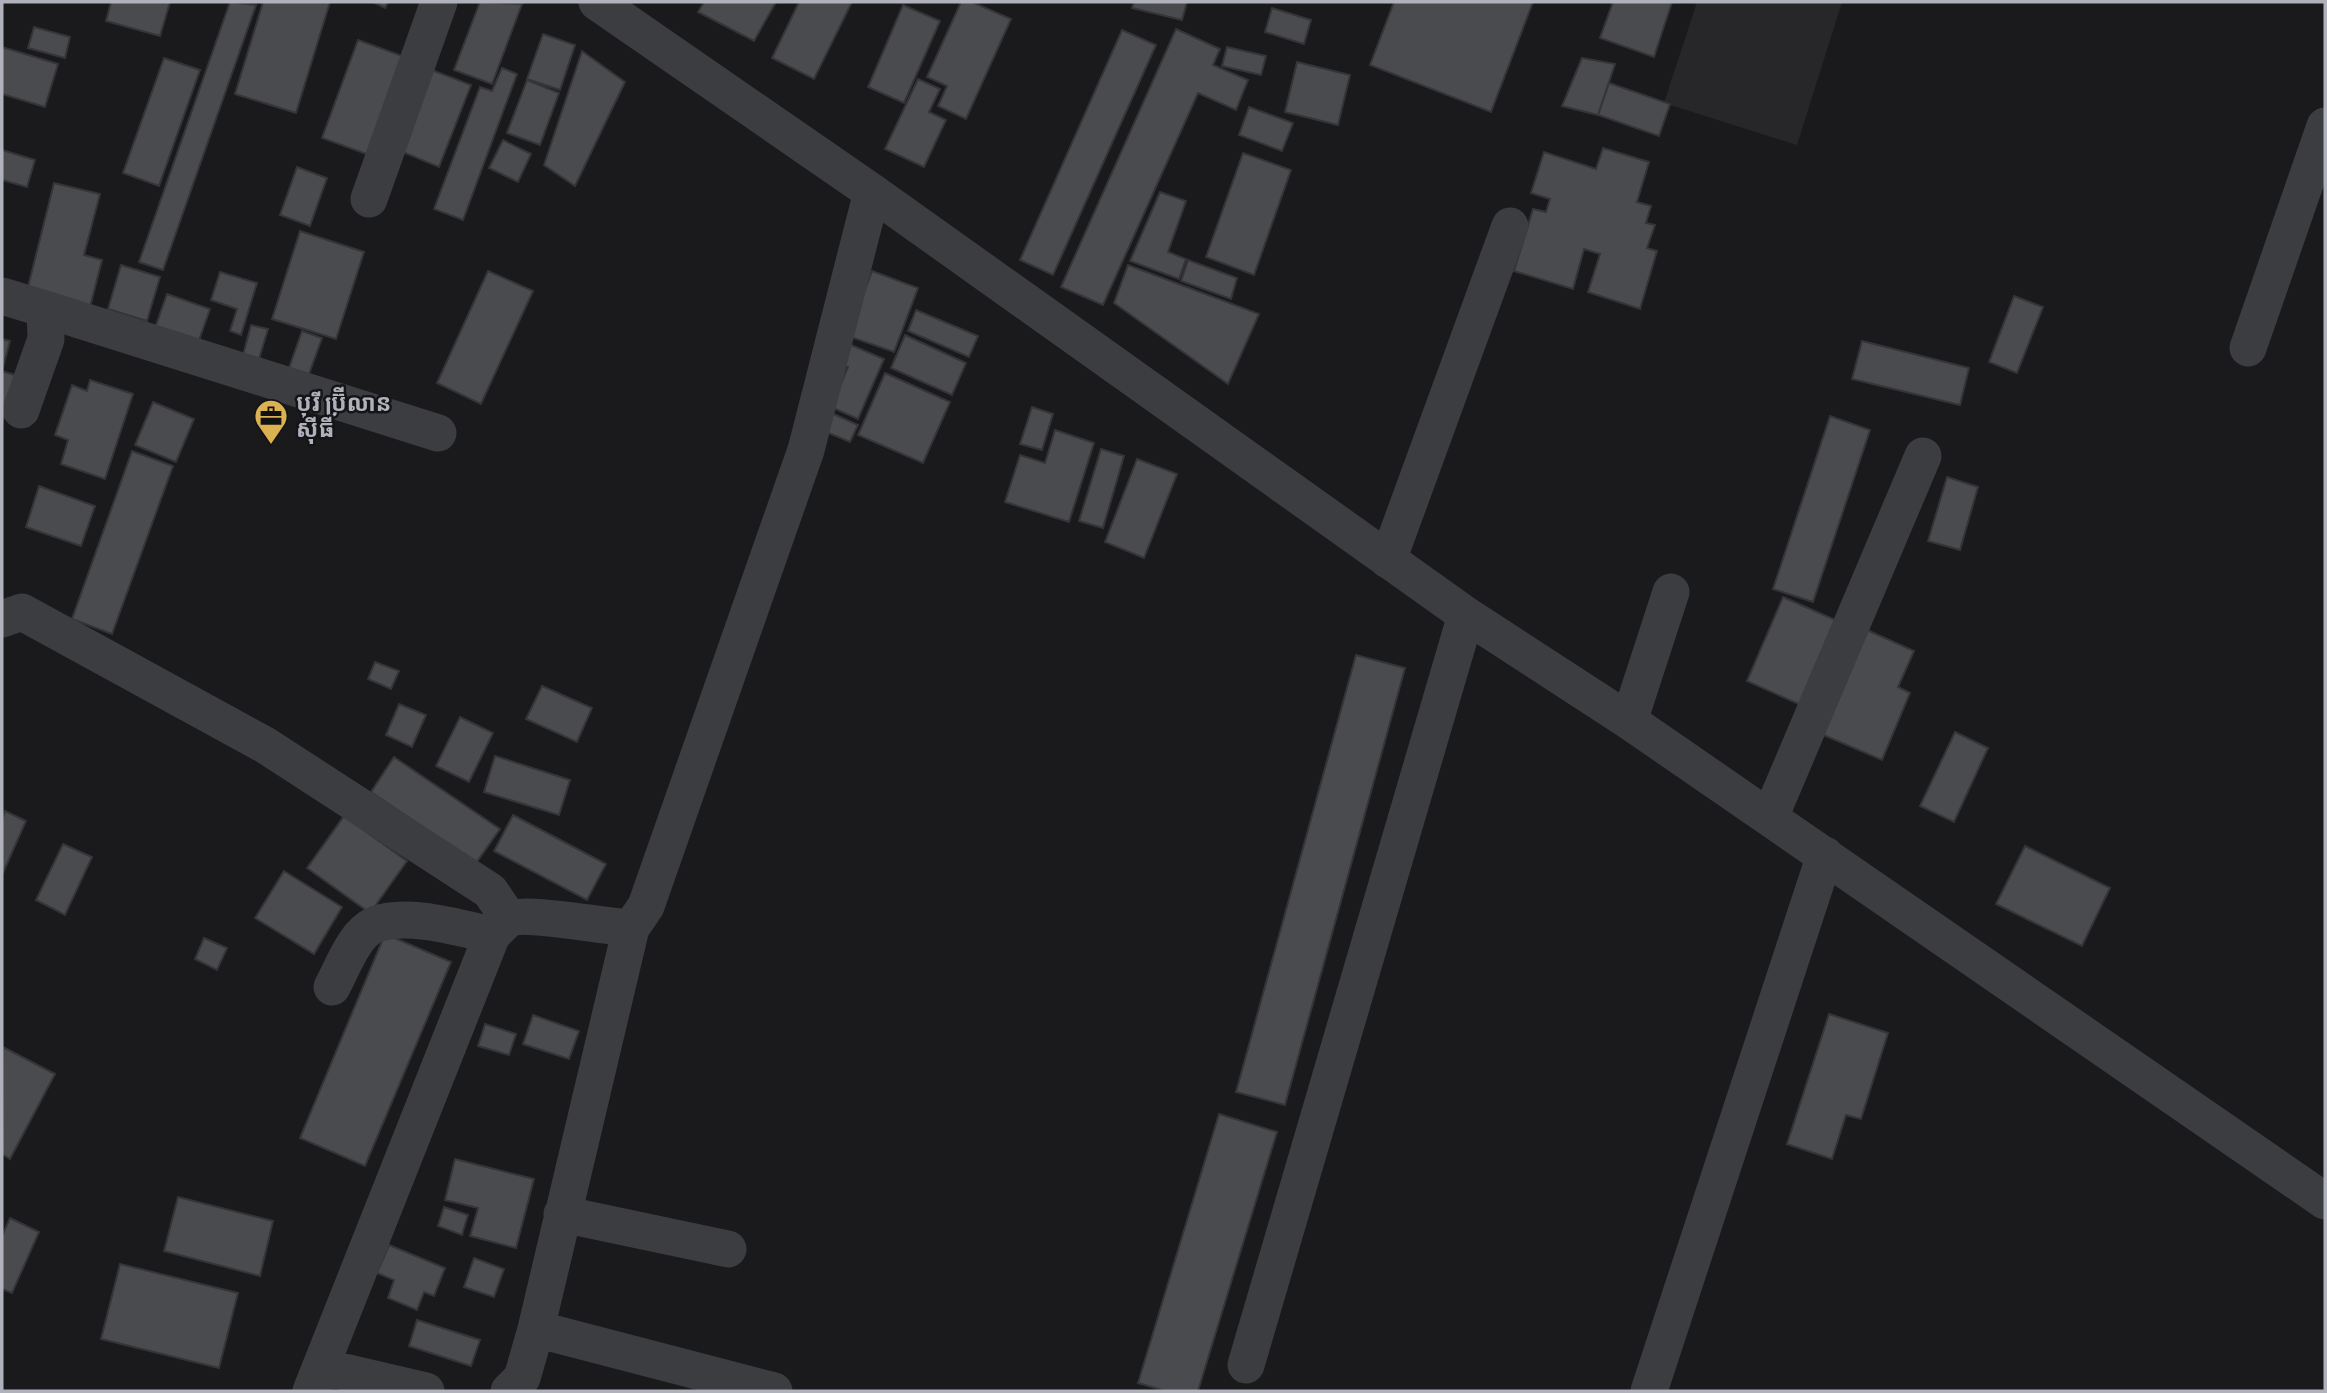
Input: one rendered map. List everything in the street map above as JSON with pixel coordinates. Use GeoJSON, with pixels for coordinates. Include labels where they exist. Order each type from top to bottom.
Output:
{"type":"FeatureCollection","features":[{"type":"Feature","properties":{"kind":"street"},"geometry":{"type":"LineString","coordinates":[[369,199],[439,2]]}},
{"type":"Feature","properties":{"kind":"street"},"geometry":{"type":"LineString","coordinates":[[597,2],[872,192],[1466,615],[1770,817],[2325,1201]]}},
{"type":"Feature","properties":{"kind":"street"},"geometry":{"type":"LineString","coordinates":[[2248,348],[2325,126]]}},
{"type":"Feature","properties":{"kind":"street"},"geometry":{"type":"LineString","coordinates":[[509,1391],[522,1378],[536,1329],[631,928],[646,906],[806,450],[872,192]]}},
{"type":"Feature","properties":{"kind":"street"},"geometry":{"type":"LineString","coordinates":[[1388,560],[1510,226]]}},
{"type":"Feature","properties":{"kind":"street"},"geometry":{"type":"LineString","coordinates":[[2,296],[438,433]]}},
{"type":"Feature","properties":{"kind":"street"},"geometry":{"type":"LineString","coordinates":[[21,410],[46,339],[45,309]]}},
{"type":"Feature","properties":{"kind":"street"},"geometry":{"type":"LineString","coordinates":[[1770,817],[1923,456]]}},
{"type":"Feature","properties":{"kind":"street"},"geometry":{"type":"LineString","coordinates":[[1629,721],[1671,593]]}},
{"type":"Feature","properties":{"kind":"street"},"geometry":{"type":"LineString","coordinates":[[2,619],[22,612],[265,745],[490,891],[501,927],[317,1379],[426,1391]]}},
{"type":"Feature","properties":{"kind":"street"},"geometry":{"type":"LineString","coordinates":[[1246,1365],[1466,615]]}},
{"type":"Feature","properties":{"kind":"street"},"geometry":{"type":"LineString","coordinates":[[1649,1391],[1825,855]]}},
{"type":"Feature","properties":{"kind":"street"},"geometry":{"type":"LineString","coordinates":[[332,987],[356,942],[373,925],[413,920],[501,927],[527,915],[602,927],[631,928]]}},
{"type":"Feature","properties":{"kind":"street"},"geometry":{"type":"LineString","coordinates":[[562,1214],[728,1249]]}},
{"type":"Feature","properties":{"kind":"street"},"geometry":{"type":"LineString","coordinates":[[536,1329],[774,1391]]}},
{"type":"Feature","properties":{"kind":"shaded area"},"geometry":{"type":"Polygon","coordinates":[[[1697,2],[1842,2],[1797,145],[1664,103],[1697,2]]]}},
{"type":"Feature","properties":{"kind":"building"},"geometry":{"type":"Polygon","coordinates":[[[111,2],[170,2],[160,36],[106,21],[111,2]]]}},
{"type":"Feature","properties":{"kind":"building"},"geometry":{"type":"Polygon","coordinates":[[[230,2],[256,5],[163,270],[139,262],[230,2]]]}},
{"type":"Feature","properties":{"kind":"building"},"geometry":{"type":"Polygon","coordinates":[[[263,2],[330,2],[296,113],[235,94],[263,2]]]}},
{"type":"Feature","properties":{"kind":"building"},"geometry":{"type":"Polygon","coordinates":[[[373,2],[388,2],[385,8],[373,2]]]}},
{"type":"Feature","properties":{"kind":"building"},"geometry":{"type":"Polygon","coordinates":[[[480,2],[522,4],[492,84],[454,70],[480,2]]]}},
{"type":"Feature","properties":{"kind":"building"},"geometry":{"type":"Polygon","coordinates":[[[704,2],[776,2],[754,41],[698,12],[704,2]]]}},
{"type":"Feature","properties":{"kind":"building"},"geometry":{"type":"Polygon","coordinates":[[[799,2],[852,2],[814,79],[772,58],[799,2]]]}},
{"type":"Feature","properties":{"kind":"building"},"geometry":{"type":"Polygon","coordinates":[[[961,2],[972,2],[1011,19],[966,119],[938,106],[947,86],[927,77],[961,2]]]}},
{"type":"Feature","properties":{"kind":"building"},"geometry":{"type":"Polygon","coordinates":[[[1134,2],[1187,2],[1182,20],[1132,8],[1134,2]]]}},
{"type":"Feature","properties":{"kind":"building"},"geometry":{"type":"Polygon","coordinates":[[[1394,2],[1533,2],[1491,112],[1370,65],[1394,2]]]}},
{"type":"Feature","properties":{"kind":"building"},"geometry":{"type":"Polygon","coordinates":[[[1613,2],[1672,2],[1654,57],[1600,38],[1613,2]]]}},
{"type":"Feature","properties":{"kind":"building"},"geometry":{"type":"Polygon","coordinates":[[[903,5],[940,21],[904,103],[868,87],[903,5]]]}},
{"type":"Feature","properties":{"kind":"building"},"geometry":{"type":"Polygon","coordinates":[[[1272,8],[1311,20],[1304,44],[1265,32],[1272,8]]]}},
{"type":"Feature","properties":{"kind":"building"},"geometry":{"type":"Polygon","coordinates":[[[34,27],[70,37],[65,58],[28,48],[34,27]]]}},
{"type":"Feature","properties":{"kind":"building"},"geometry":{"type":"Polygon","coordinates":[[[1176,29],[1220,49],[1213,65],[1248,80],[1236,110],[1198,93],[1103,305],[1061,287],[1176,29]]]}},
{"type":"Feature","properties":{"kind":"building"},"geometry":{"type":"Polygon","coordinates":[[[1122,30],[1156,45],[1053,275],[1020,260],[1122,30]]]}},
{"type":"Feature","properties":{"kind":"building"},"geometry":{"type":"Polygon","coordinates":[[[543,34],[575,45],[560,90],[527,79],[543,34]]]}},
{"type":"Feature","properties":{"kind":"building"},"geometry":{"type":"Polygon","coordinates":[[[358,40],[408,58],[372,156],[322,138],[358,40]]]}},
{"type":"Feature","properties":{"kind":"building"},"geometry":{"type":"Polygon","coordinates":[[[2,47],[58,64],[45,107],[2,94],[2,47]]]}},
{"type":"Feature","properties":{"kind":"building"},"geometry":{"type":"Polygon","coordinates":[[[1227,47],[1266,56],[1261,75],[1222,66],[1227,47]]]}},
{"type":"Feature","properties":{"kind":"building"},"geometry":{"type":"Polygon","coordinates":[[[582,51],[625,82],[575,186],[544,165],[582,51]]]}},
{"type":"Feature","properties":{"kind":"building"},"geometry":{"type":"Polygon","coordinates":[[[164,58],[200,70],[159,186],[123,173],[164,58]]]}},
{"type":"Feature","properties":{"kind":"building"},"geometry":{"type":"Polygon","coordinates":[[[1582,58],[1615,64],[1598,115],[1562,106],[1582,58]]]}},
{"type":"Feature","properties":{"kind":"building"},"geometry":{"type":"Polygon","coordinates":[[[1297,62],[1350,75],[1338,125],[1285,112],[1297,62]]]}},
{"type":"Feature","properties":{"kind":"building"},"geometry":{"type":"Polygon","coordinates":[[[424,67],[471,85],[439,167],[393,148],[424,67]]]}},
{"type":"Feature","properties":{"kind":"building"},"geometry":{"type":"Polygon","coordinates":[[[502,68],[517,74],[463,220],[434,209],[480,87],[492,91],[502,68]]]}},
{"type":"Feature","properties":{"kind":"building"},"geometry":{"type":"Polygon","coordinates":[[[918,79],[940,89],[929,112],[946,120],[924,167],[885,149],[918,79]]]}},
{"type":"Feature","properties":{"kind":"building"},"geometry":{"type":"Polygon","coordinates":[[[527,80],[559,93],[540,145],[507,133],[527,80]]]}},
{"type":"Feature","properties":{"kind":"building"},"geometry":{"type":"Polygon","coordinates":[[[1609,83],[1670,104],[1659,136],[1598,115],[1609,83]]]}},
{"type":"Feature","properties":{"kind":"building"},"geometry":{"type":"Polygon","coordinates":[[[1249,107],[1293,123],[1282,151],[1239,135],[1249,107]]]}},
{"type":"Feature","properties":{"kind":"building"},"geometry":{"type":"Polygon","coordinates":[[[503,140],[531,154],[518,182],[489,168],[503,140]]]}},
{"type":"Feature","properties":{"kind":"building"},"geometry":{"type":"Polygon","coordinates":[[[1603,148],[1649,162],[1637,202],[1651,206],[1646,223],[1655,225],[1647,248],[1657,251],[1640,309],[1588,292],[1600,254],[1584,249],[1573,289],[1514,271],[1533,209],[1546,212],[1550,199],[1531,193],[1544,152],[1596,169],[1603,148]]]}},
{"type":"Feature","properties":{"kind":"building"},"geometry":{"type":"Polygon","coordinates":[[[2,150],[35,160],[27,187],[2,180],[2,150]]]}},
{"type":"Feature","properties":{"kind":"building"},"geometry":{"type":"Polygon","coordinates":[[[1243,153],[1291,170],[1254,275],[1206,257],[1243,153]]]}},
{"type":"Feature","properties":{"kind":"building"},"geometry":{"type":"Polygon","coordinates":[[[297,167],[327,178],[310,226],[280,215],[297,167]]]}},
{"type":"Feature","properties":{"kind":"building"},"geometry":{"type":"Polygon","coordinates":[[[54,183],[100,194],[84,255],[102,260],[89,311],[26,295],[54,183]]]}},
{"type":"Feature","properties":{"kind":"building"},"geometry":{"type":"Polygon","coordinates":[[[1160,192],[1186,201],[1168,252],[1186,259],[1179,279],[1130,261],[1160,192]]]}},
{"type":"Feature","properties":{"kind":"building"},"geometry":{"type":"Polygon","coordinates":[[[300,231],[364,252],[336,339],[272,319],[300,231]]]}},
{"type":"Feature","properties":{"kind":"building"},"geometry":{"type":"Polygon","coordinates":[[[1188,260],[1237,278],[1231,299],[1181,281],[1188,260]]]}},
{"type":"Feature","properties":{"kind":"building"},"geometry":{"type":"Polygon","coordinates":[[[121,265],[160,277],[147,321],[108,309],[121,265]]]}},
{"type":"Feature","properties":{"kind":"building"},"geometry":{"type":"Polygon","coordinates":[[[1128,265],[1259,314],[1228,384],[1114,303],[1128,265]]]}},
{"type":"Feature","properties":{"kind":"building"},"geometry":{"type":"Polygon","coordinates":[[[488,271],[533,291],[481,404],[437,383],[488,271]]]}},
{"type":"Feature","properties":{"kind":"building"},"geometry":{"type":"Polygon","coordinates":[[[872,271],[918,288],[894,352],[848,336],[872,271]]]}},
{"type":"Feature","properties":{"kind":"building"},"geometry":{"type":"Polygon","coordinates":[[[220,272],[257,283],[241,335],[230,331],[237,309],[211,300],[220,272]]]}},
{"type":"Feature","properties":{"kind":"building"},"geometry":{"type":"Polygon","coordinates":[[[167,294],[210,309],[198,343],[155,328],[167,294]]]}},
{"type":"Feature","properties":{"kind":"building"},"geometry":{"type":"Polygon","coordinates":[[[2014,296],[2043,307],[2017,373],[1989,362],[2014,296]]]}},
{"type":"Feature","properties":{"kind":"building"},"geometry":{"type":"Polygon","coordinates":[[[916,310],[978,336],[969,357],[908,331],[916,310]]]}},
{"type":"Feature","properties":{"kind":"building"},"geometry":{"type":"Polygon","coordinates":[[[251,325],[268,329],[259,359],[243,355],[251,325]]]}},
{"type":"Feature","properties":{"kind":"building"},"geometry":{"type":"Polygon","coordinates":[[[302,331],[322,338],[309,374],[289,368],[302,331]]]}},
{"type":"Feature","properties":{"kind":"building"},"geometry":{"type":"Polygon","coordinates":[[[905,335],[966,363],[952,395],[891,368],[905,335]]]}},
{"type":"Feature","properties":{"kind":"building"},"geometry":{"type":"Polygon","coordinates":[[[2,339],[10,341],[2,371],[2,339]]]}},
{"type":"Feature","properties":{"kind":"building"},"geometry":{"type":"Polygon","coordinates":[[[1862,341],[1969,368],[1960,405],[1852,379],[1862,341]]]}},
{"type":"Feature","properties":{"kind":"building"},"geometry":{"type":"Polygon","coordinates":[[[844,342],[884,359],[858,419],[831,407],[848,367],[836,362],[844,342]]]}},
{"type":"Feature","properties":{"kind":"building"},"geometry":{"type":"Polygon","coordinates":[[[2,371],[15,375],[2,424],[2,371]]]}},
{"type":"Feature","properties":{"kind":"building"},"geometry":{"type":"Polygon","coordinates":[[[885,373],[950,402],[923,463],[858,435],[885,373]]]}},
{"type":"Feature","properties":{"kind":"building"},"geometry":{"type":"Polygon","coordinates":[[[90,380],[133,394],[105,479],[61,464],[68,440],[55,435],[72,385],[87,391],[90,380]]]}},
{"type":"Feature","properties":{"kind":"building"},"geometry":{"type":"Polygon","coordinates":[[[153,402],[194,419],[176,462],[135,445],[153,402]]]}},
{"type":"Feature","properties":{"kind":"building"},"geometry":{"type":"Polygon","coordinates":[[[1032,407],[1053,414],[1042,450],[1020,444],[1032,407]]]}},
{"type":"Feature","properties":{"kind":"building"},"geometry":{"type":"Polygon","coordinates":[[[827,411],[858,425],[850,442],[819,429],[827,411]]]}},
{"type":"Feature","properties":{"kind":"building"},"geometry":{"type":"Polygon","coordinates":[[[1830,416],[1870,430],[1813,602],[1773,589],[1830,416]]]}},
{"type":"Feature","properties":{"kind":"building"},"geometry":{"type":"Polygon","coordinates":[[[1055,430],[1094,443],[1069,522],[1005,502],[1020,455],[1045,463],[1055,430]]]}},
{"type":"Feature","properties":{"kind":"building"},"geometry":{"type":"Polygon","coordinates":[[[1101,449],[1124,456],[1103,528],[1079,521],[1101,449]]]}},
{"type":"Feature","properties":{"kind":"building"},"geometry":{"type":"Polygon","coordinates":[[[132,451],[173,466],[112,634],[72,619],[132,451]]]}},
{"type":"Feature","properties":{"kind":"building"},"geometry":{"type":"Polygon","coordinates":[[[1137,459],[1177,474],[1144,558],[1105,542],[1137,459]]]}},
{"type":"Feature","properties":{"kind":"building"},"geometry":{"type":"Polygon","coordinates":[[[1947,477],[1978,487],[1960,550],[1928,541],[1947,477]]]}},
{"type":"Feature","properties":{"kind":"building"},"geometry":{"type":"Polygon","coordinates":[[[39,486],[95,506],[81,546],[26,527],[39,486]]]}},
{"type":"Feature","properties":{"kind":"building"},"geometry":{"type":"Polygon","coordinates":[[[1783,597],[1840,622],[1803,706],[1747,681],[1783,597]]]}},
{"type":"Feature","properties":{"kind":"building"},"geometry":{"type":"Polygon","coordinates":[[[1867,630],[1914,651],[1898,687],[1910,693],[1882,760],[1821,734],[1867,630]]]}},
{"type":"Feature","properties":{"kind":"building"},"geometry":{"type":"Polygon","coordinates":[[[1356,655],[1405,668],[1285,1105],[1236,1092],[1356,655]]]}},
{"type":"Feature","properties":{"kind":"building"},"geometry":{"type":"Polygon","coordinates":[[[375,662],[399,671],[391,689],[368,679],[375,662]]]}},
{"type":"Feature","properties":{"kind":"building"},"geometry":{"type":"Polygon","coordinates":[[[542,686],[592,708],[577,742],[526,719],[542,686]]]}},
{"type":"Feature","properties":{"kind":"building"},"geometry":{"type":"Polygon","coordinates":[[[399,704],[426,715],[412,747],[386,735],[399,704]]]}},
{"type":"Feature","properties":{"kind":"building"},"geometry":{"type":"Polygon","coordinates":[[[460,717],[493,733],[469,782],[436,766],[460,717]]]}},
{"type":"Feature","properties":{"kind":"building"},"geometry":{"type":"Polygon","coordinates":[[[1955,732],[1988,748],[1954,822],[1920,806],[1955,732]]]}},
{"type":"Feature","properties":{"kind":"building"},"geometry":{"type":"Polygon","coordinates":[[[495,756],[570,780],[559,815],[484,792],[495,756]]]}},
{"type":"Feature","properties":{"kind":"building"},"geometry":{"type":"Polygon","coordinates":[[[394,757],[500,829],[476,863],[371,792],[394,757]]]}},
{"type":"Feature","properties":{"kind":"building"},"geometry":{"type":"Polygon","coordinates":[[[5,811],[26,821],[2,875],[2,820],[5,811]]]}},
{"type":"Feature","properties":{"kind":"building"},"geometry":{"type":"Polygon","coordinates":[[[513,815],[606,864],[587,900],[494,851],[513,815]]]}},
{"type":"Feature","properties":{"kind":"building"},"geometry":{"type":"Polygon","coordinates":[[[344,816],[407,861],[370,913],[307,868],[344,816]]]}},
{"type":"Feature","properties":{"kind":"building"},"geometry":{"type":"Polygon","coordinates":[[[63,844],[92,857],[65,915],[36,900],[63,844]]]}},
{"type":"Feature","properties":{"kind":"building"},"geometry":{"type":"Polygon","coordinates":[[[2025,846],[2110,888],[2082,946],[1996,904],[2025,846]]]}},
{"type":"Feature","properties":{"kind":"building"},"geometry":{"type":"Polygon","coordinates":[[[284,871],[342,907],[314,954],[255,918],[284,871]]]}},
{"type":"Feature","properties":{"kind":"building"},"geometry":{"type":"Polygon","coordinates":[[[385,934],[451,962],[365,1166],[300,1138],[385,934]]]}},
{"type":"Feature","properties":{"kind":"building"},"geometry":{"type":"Polygon","coordinates":[[[204,938],[227,948],[217,970],[195,959],[204,938]]]}},
{"type":"Feature","properties":{"kind":"building"},"geometry":{"type":"Polygon","coordinates":[[[1829,1014],[1888,1033],[1861,1119],[1846,1115],[1832,1159],[1787,1144],[1829,1014]]]}},
{"type":"Feature","properties":{"kind":"building"},"geometry":{"type":"Polygon","coordinates":[[[533,1015],[579,1031],[569,1059],[523,1044],[533,1015]]]}},
{"type":"Feature","properties":{"kind":"building"},"geometry":{"type":"Polygon","coordinates":[[[485,1024],[516,1034],[509,1055],[478,1046],[485,1024]]]}},
{"type":"Feature","properties":{"kind":"building"},"geometry":{"type":"Polygon","coordinates":[[[3,1047],[55,1074],[10,1159],[2,1154],[3,1047]]]}},
{"type":"Feature","properties":{"kind":"building"},"geometry":{"type":"Polygon","coordinates":[[[1219,1114],[1277,1132],[1198,1391],[1165,1391],[1138,1383],[1219,1114]]]}},
{"type":"Feature","properties":{"kind":"building"},"geometry":{"type":"Polygon","coordinates":[[[455,1159],[534,1179],[516,1248],[470,1236],[478,1208],[445,1200],[455,1159]]]}},
{"type":"Feature","properties":{"kind":"building"},"geometry":{"type":"Polygon","coordinates":[[[178,1197],[273,1221],[260,1276],[164,1251],[178,1197]]]}},
{"type":"Feature","properties":{"kind":"building"},"geometry":{"type":"Polygon","coordinates":[[[444,1207],[468,1215],[462,1235],[438,1226],[444,1207]]]}},
{"type":"Feature","properties":{"kind":"building"},"geometry":{"type":"Polygon","coordinates":[[[10,1218],[39,1232],[12,1293],[2,1289],[2,1236],[10,1218]]]}},
{"type":"Feature","properties":{"kind":"building"},"geometry":{"type":"Polygon","coordinates":[[[389,1245],[445,1268],[434,1296],[424,1292],[417,1310],[388,1298],[394,1280],[377,1273],[389,1245]]]}},
{"type":"Feature","properties":{"kind":"building"},"geometry":{"type":"Polygon","coordinates":[[[474,1258],[504,1269],[494,1297],[464,1287],[474,1258]]]}},
{"type":"Feature","properties":{"kind":"building"},"geometry":{"type":"Polygon","coordinates":[[[120,1264],[238,1293],[219,1368],[101,1339],[120,1264]]]}},
{"type":"Feature","properties":{"kind":"building"},"geometry":{"type":"Polygon","coordinates":[[[417,1320],[480,1340],[471,1366],[409,1346],[417,1320]]]}},
{"type":"Feature","properties":{"kind":"place","name":"បុរី ប្រ៊ីលាន សុីធី"},"geometry":{"type":"Point","coordinates":[271,446]}}]}
